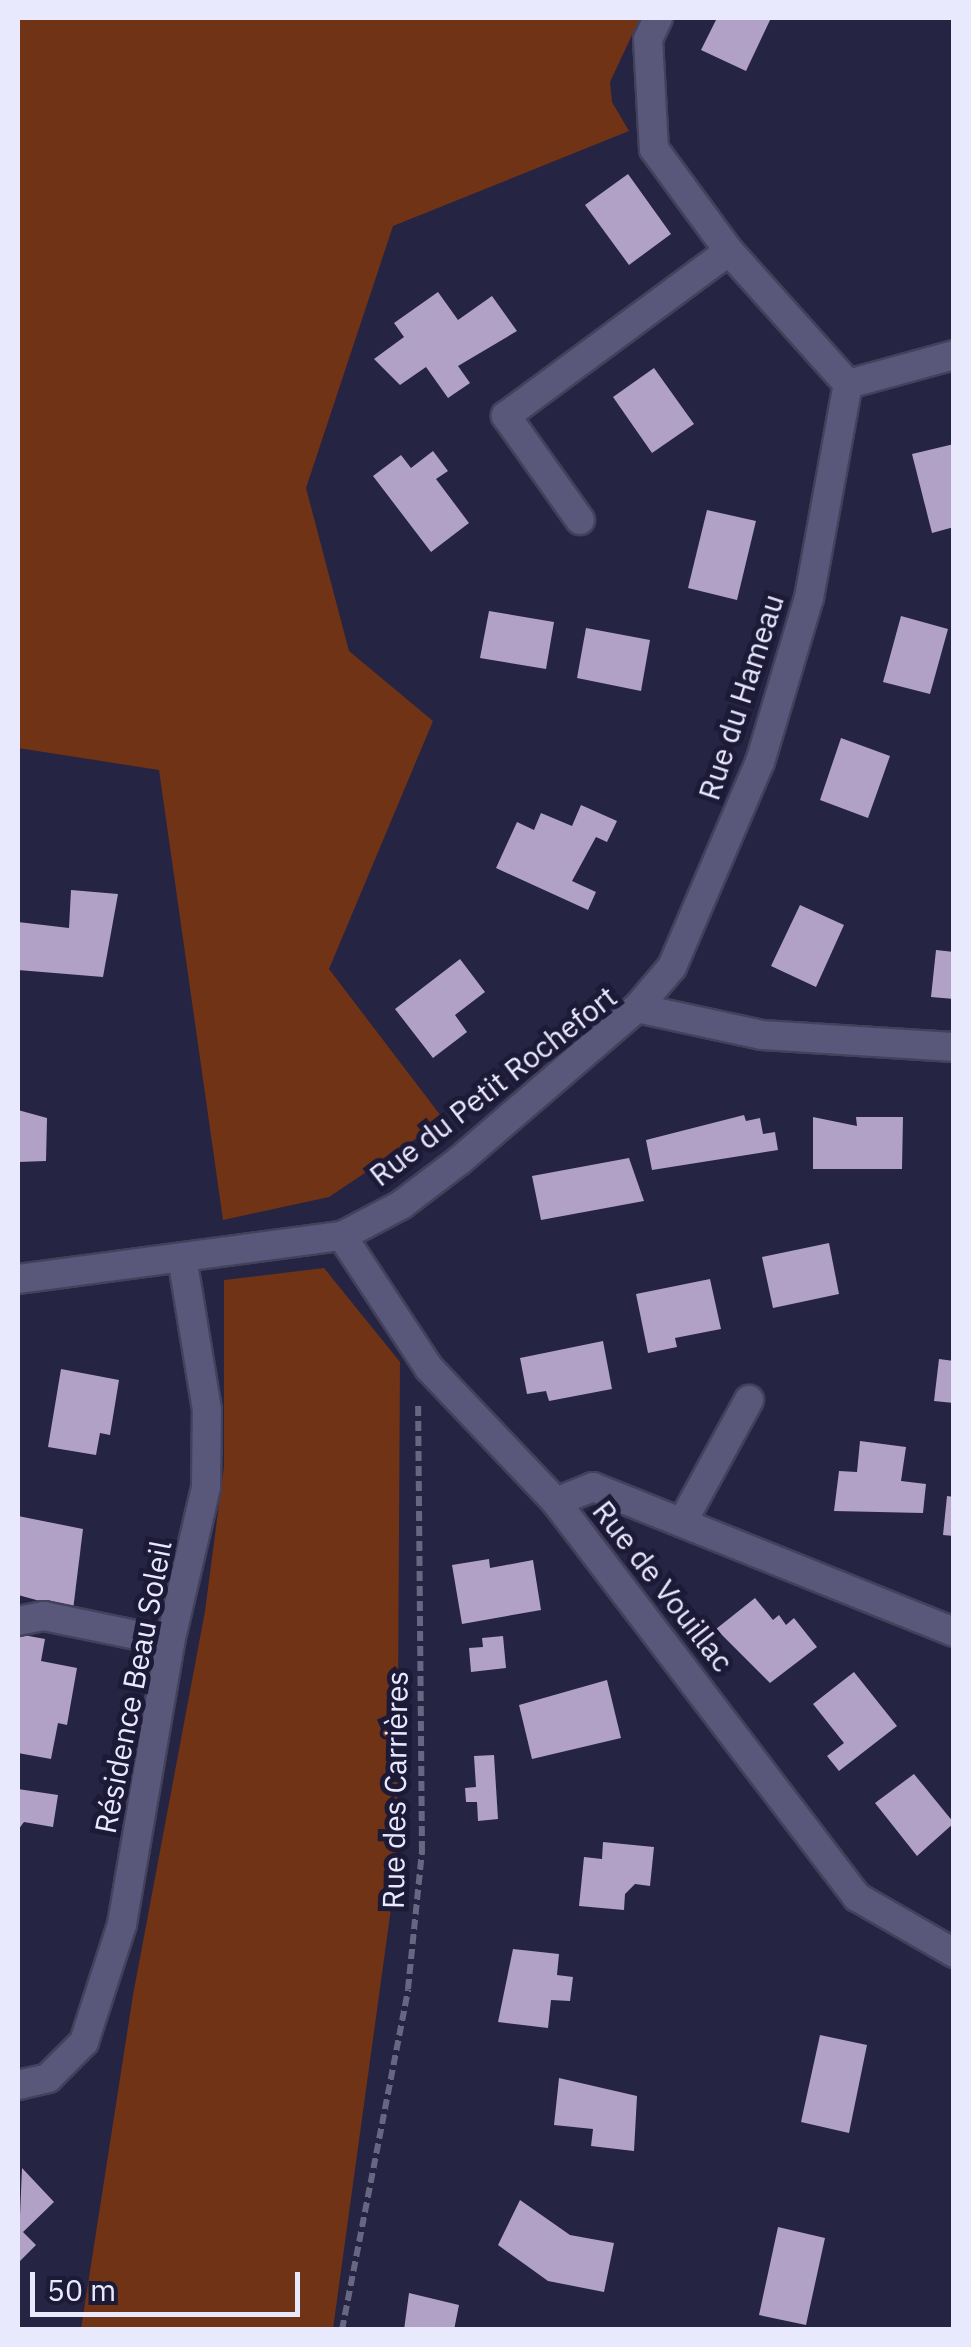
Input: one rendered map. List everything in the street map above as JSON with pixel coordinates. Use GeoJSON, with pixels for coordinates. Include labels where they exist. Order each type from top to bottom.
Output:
{"type":"FeatureCollection","features":[{"type":"Feature","properties":{"kind":"street"},"geometry":{"type":"LineString","coordinates":[[658,18],[648,39],[654,149],[729,251],[848,384],[954,356]]}},
{"type":"Feature","properties":{"kind":"street"},"geometry":{"type":"LineString","coordinates":[[580,520],[506,416],[729,251]]}},
{"type":"Feature","properties":{"kind":"street","name":"Rue du Hameau"},"geometry":{"type":"LineString","coordinates":[[637,1008],[672,968],[760,762],[809,598],[848,384]]}},
{"type":"Feature","properties":{"kind":"street","name":"Rue du Petit Rochefort"},"geometry":{"type":"LineString","coordinates":[[18,1279],[342,1236],[401,1204],[459,1161],[637,1008],[762,1035],[954,1048]]}},
{"type":"Feature","properties":{"kind":"street","name":"Rue de Vouillac"},"geometry":{"type":"LineString","coordinates":[[342,1236],[429,1368],[556,1502],[858,1897],[954,1953]]}},
{"type":"Feature","properties":{"kind":"street","name":"Résidence Beau Soleil"},"geometry":{"type":"LineString","coordinates":[[18,2085],[48,2078],[84,2042],[122,1924],[170,1642],[208,1449],[182,1258]]}},
{"type":"Feature","properties":{"kind":"street"},"geometry":{"type":"LineString","coordinates":[[683,1521],[749,1400]]}},
{"type":"Feature","properties":{"kind":"street"},"geometry":{"type":"LineString","coordinates":[[556,1502],[593,1487],[954,1632]]}},
{"type":"Feature","properties":{"kind":"street"},"geometry":{"type":"LineString","coordinates":[[18,1621],[44,1616],[170,1642]]}},
{"type":"Feature","properties":{"kind":"path","name":"Rue des Carrières"},"geometry":{"type":"LineString","coordinates":[[342,2330],[408,1989],[422,1851],[417,1404],[429,1368]]}},
{"type":"Feature","properties":{"kind":"shaded area"},"geometry":{"type":"Polygon","coordinates":[[[18,18],[640,18],[610,82],[612,102],[629,131],[393,226],[306,488],[349,651],[433,721],[329,969],[444,1120],[329,1197],[223,1220],[159,770],[18,748],[18,18]]]}},
{"type":"Feature","properties":{"kind":"shaded area"},"geometry":{"type":"Polygon","coordinates":[[[324,1268],[400,1362],[397,1865],[333,2329],[81,2329],[133,1995],[205,1611],[224,1466],[224,1280],[324,1268]]]}},
{"type":"Feature","properties":{"kind":"building"},"geometry":{"type":"Polygon","coordinates":[[[717,18],[771,18],[746,71],[701,50],[717,18]]]}},
{"type":"Feature","properties":{"kind":"building"},"geometry":{"type":"Polygon","coordinates":[[[628,174],[671,234],[629,265],[585,205],[628,174]]]}},
{"type":"Feature","properties":{"kind":"building"},"geometry":{"type":"Polygon","coordinates":[[[438,292],[458,320],[492,296],[517,331],[458,366],[470,383],[448,398],[426,367],[400,385],[374,359],[404,337],[394,323],[438,292]]]}},
{"type":"Feature","properties":{"kind":"building"},"geometry":{"type":"Polygon","coordinates":[[[654,368],[694,424],[652,453],[613,397],[654,368]]]}},
{"type":"Feature","properties":{"kind":"building"},"geometry":{"type":"Polygon","coordinates":[[[954,444],[954,527],[932,533],[912,454],[954,444]]]}},
{"type":"Feature","properties":{"kind":"building"},"geometry":{"type":"Polygon","coordinates":[[[433,451],[448,471],[436,479],[469,523],[431,552],[373,476],[401,455],[411,468],[433,451]]]}},
{"type":"Feature","properties":{"kind":"building"},"geometry":{"type":"Polygon","coordinates":[[[707,510],[756,521],[737,600],[688,588],[707,510]]]}},
{"type":"Feature","properties":{"kind":"building"},"geometry":{"type":"Polygon","coordinates":[[[489,611],[554,622],[546,669],[480,658],[489,611]]]}},
{"type":"Feature","properties":{"kind":"building"},"geometry":{"type":"Polygon","coordinates":[[[901,616],[948,629],[930,694],[883,682],[901,616]]]}},
{"type":"Feature","properties":{"kind":"building"},"geometry":{"type":"Polygon","coordinates":[[[586,628],[650,640],[641,691],[577,678],[586,628]]]}},
{"type":"Feature","properties":{"kind":"building"},"geometry":{"type":"Polygon","coordinates":[[[841,738],[890,756],[868,818],[820,800],[841,738]]]}},
{"type":"Feature","properties":{"kind":"building"},"geometry":{"type":"Polygon","coordinates":[[[581,805],[617,821],[607,842],[596,837],[572,881],[596,892],[588,910],[496,868],[517,822],[534,830],[541,813],[572,826],[581,805]]]}},
{"type":"Feature","properties":{"kind":"building"},"geometry":{"type":"Polygon","coordinates":[[[71,890],[118,894],[103,977],[18,970],[18,922],[69,928],[71,890]]]}},
{"type":"Feature","properties":{"kind":"building"},"geometry":{"type":"Polygon","coordinates":[[[800,905],[844,925],[816,987],[771,966],[800,905]]]}},
{"type":"Feature","properties":{"kind":"building"},"geometry":{"type":"Polygon","coordinates":[[[936,950],[954,952],[954,999],[931,997],[936,950]]]}},
{"type":"Feature","properties":{"kind":"building"},"geometry":{"type":"Polygon","coordinates":[[[460,959],[485,992],[455,1015],[467,1032],[433,1058],[395,1009],[460,959]]]}},
{"type":"Feature","properties":{"kind":"building"},"geometry":{"type":"Polygon","coordinates":[[[18,1110],[47,1118],[46,1161],[18,1162],[18,1110]]]}},
{"type":"Feature","properties":{"kind":"building"},"geometry":{"type":"Polygon","coordinates":[[[744,1115],[746,1121],[760,1118],[763,1134],[775,1132],[778,1150],[652,1170],[646,1140],[744,1115]]]}},
{"type":"Feature","properties":{"kind":"building"},"geometry":{"type":"Polygon","coordinates":[[[813,1117],[857,1126],[856,1117],[903,1117],[902,1169],[813,1169],[813,1117]]]}},
{"type":"Feature","properties":{"kind":"building"},"geometry":{"type":"Polygon","coordinates":[[[629,1158],[644,1201],[541,1220],[532,1176],[629,1158]]]}},
{"type":"Feature","properties":{"kind":"building"},"geometry":{"type":"Polygon","coordinates":[[[829,1243],[839,1294],[773,1308],[762,1257],[829,1243]]]}},
{"type":"Feature","properties":{"kind":"building"},"geometry":{"type":"Polygon","coordinates":[[[710,1279],[721,1329],[675,1338],[677,1347],[648,1353],[636,1294],[710,1279]]]}},
{"type":"Feature","properties":{"kind":"building"},"geometry":{"type":"Polygon","coordinates":[[[603,1341],[612,1389],[549,1401],[546,1391],[527,1394],[520,1358],[603,1341]]]}},
{"type":"Feature","properties":{"kind":"building"},"geometry":{"type":"Polygon","coordinates":[[[939,1359],[954,1361],[954,1403],[934,1401],[939,1359]]]}},
{"type":"Feature","properties":{"kind":"building"},"geometry":{"type":"Polygon","coordinates":[[[61,1369],[119,1380],[110,1435],[100,1433],[96,1455],[48,1447],[61,1369]]]}},
{"type":"Feature","properties":{"kind":"building"},"geometry":{"type":"Polygon","coordinates":[[[860,1441],[906,1447],[901,1481],[926,1484],[923,1513],[834,1511],[839,1471],[857,1472],[860,1441]]]}},
{"type":"Feature","properties":{"kind":"building"},"geometry":{"type":"Polygon","coordinates":[[[947,1496],[954,1497],[954,1536],[943,1535],[947,1496]]]}},
{"type":"Feature","properties":{"kind":"building"},"geometry":{"type":"Polygon","coordinates":[[[18,1516],[83,1529],[73,1610],[18,1595],[18,1516]]]}},
{"type":"Feature","properties":{"kind":"building"},"geometry":{"type":"Polygon","coordinates":[[[489,1559],[490,1568],[533,1560],[541,1610],[462,1624],[452,1565],[489,1559]]]}},
{"type":"Feature","properties":{"kind":"building"},"geometry":{"type":"Polygon","coordinates":[[[755,1598],[773,1620],[779,1615],[786,1625],[794,1618],[817,1647],[770,1683],[716,1629],[755,1598]]]}},
{"type":"Feature","properties":{"kind":"building"},"geometry":{"type":"Polygon","coordinates":[[[18,1634],[45,1639],[41,1661],[77,1668],[67,1725],[58,1723],[51,1759],[18,1753],[18,1634]]]}},
{"type":"Feature","properties":{"kind":"building"},"geometry":{"type":"Polygon","coordinates":[[[503,1636],[506,1668],[471,1672],[469,1648],[483,1647],[482,1638],[503,1636]]]}},
{"type":"Feature","properties":{"kind":"building"},"geometry":{"type":"Polygon","coordinates":[[[854,1672],[897,1726],[839,1771],[827,1756],[844,1743],[813,1704],[854,1672]]]}},
{"type":"Feature","properties":{"kind":"building"},"geometry":{"type":"Polygon","coordinates":[[[607,1680],[621,1738],[532,1759],[519,1705],[607,1680]]]}},
{"type":"Feature","properties":{"kind":"building"},"geometry":{"type":"Polygon","coordinates":[[[494,1755],[498,1819],[478,1821],[477,1802],[466,1802],[465,1788],[476,1787],[474,1756],[494,1755]]]}},
{"type":"Feature","properties":{"kind":"building"},"geometry":{"type":"Polygon","coordinates":[[[914,1774],[954,1823],[917,1856],[875,1803],[914,1774]]]}},
{"type":"Feature","properties":{"kind":"building"},"geometry":{"type":"Polygon","coordinates":[[[18,1789],[58,1795],[53,1827],[24,1822],[18,1830],[18,1789]]]}},
{"type":"Feature","properties":{"kind":"building"},"geometry":{"type":"Polygon","coordinates":[[[603,1842],[654,1847],[650,1886],[635,1884],[625,1894],[624,1910],[579,1906],[584,1857],[602,1859],[603,1842]]]}},
{"type":"Feature","properties":{"kind":"building"},"geometry":{"type":"Polygon","coordinates":[[[513,1949],[559,1954],[557,1975],[573,1977],[570,2001],[551,2000],[548,2028],[498,2022],[513,1949]]]}},
{"type":"Feature","properties":{"kind":"building"},"geometry":{"type":"Polygon","coordinates":[[[820,2035],[867,2045],[849,2133],[801,2122],[820,2035]]]}},
{"type":"Feature","properties":{"kind":"building"},"geometry":{"type":"Polygon","coordinates":[[[559,2078],[637,2096],[634,2151],[591,2146],[593,2129],[554,2125],[559,2078]]]}},
{"type":"Feature","properties":{"kind":"building"},"geometry":{"type":"Polygon","coordinates":[[[22,2168],[54,2202],[23,2232],[36,2245],[18,2263],[22,2168]]]}},
{"type":"Feature","properties":{"kind":"building"},"geometry":{"type":"Polygon","coordinates":[[[520,2200],[570,2235],[614,2243],[604,2292],[548,2281],[498,2245],[520,2200]]]}},
{"type":"Feature","properties":{"kind":"building"},"geometry":{"type":"Polygon","coordinates":[[[778,2227],[825,2238],[806,2325],[759,2315],[778,2227]]]}},
{"type":"Feature","properties":{"kind":"building"},"geometry":{"type":"Polygon","coordinates":[[[409,2293],[459,2305],[454,2330],[404,2330],[409,2293]]]}}]}
